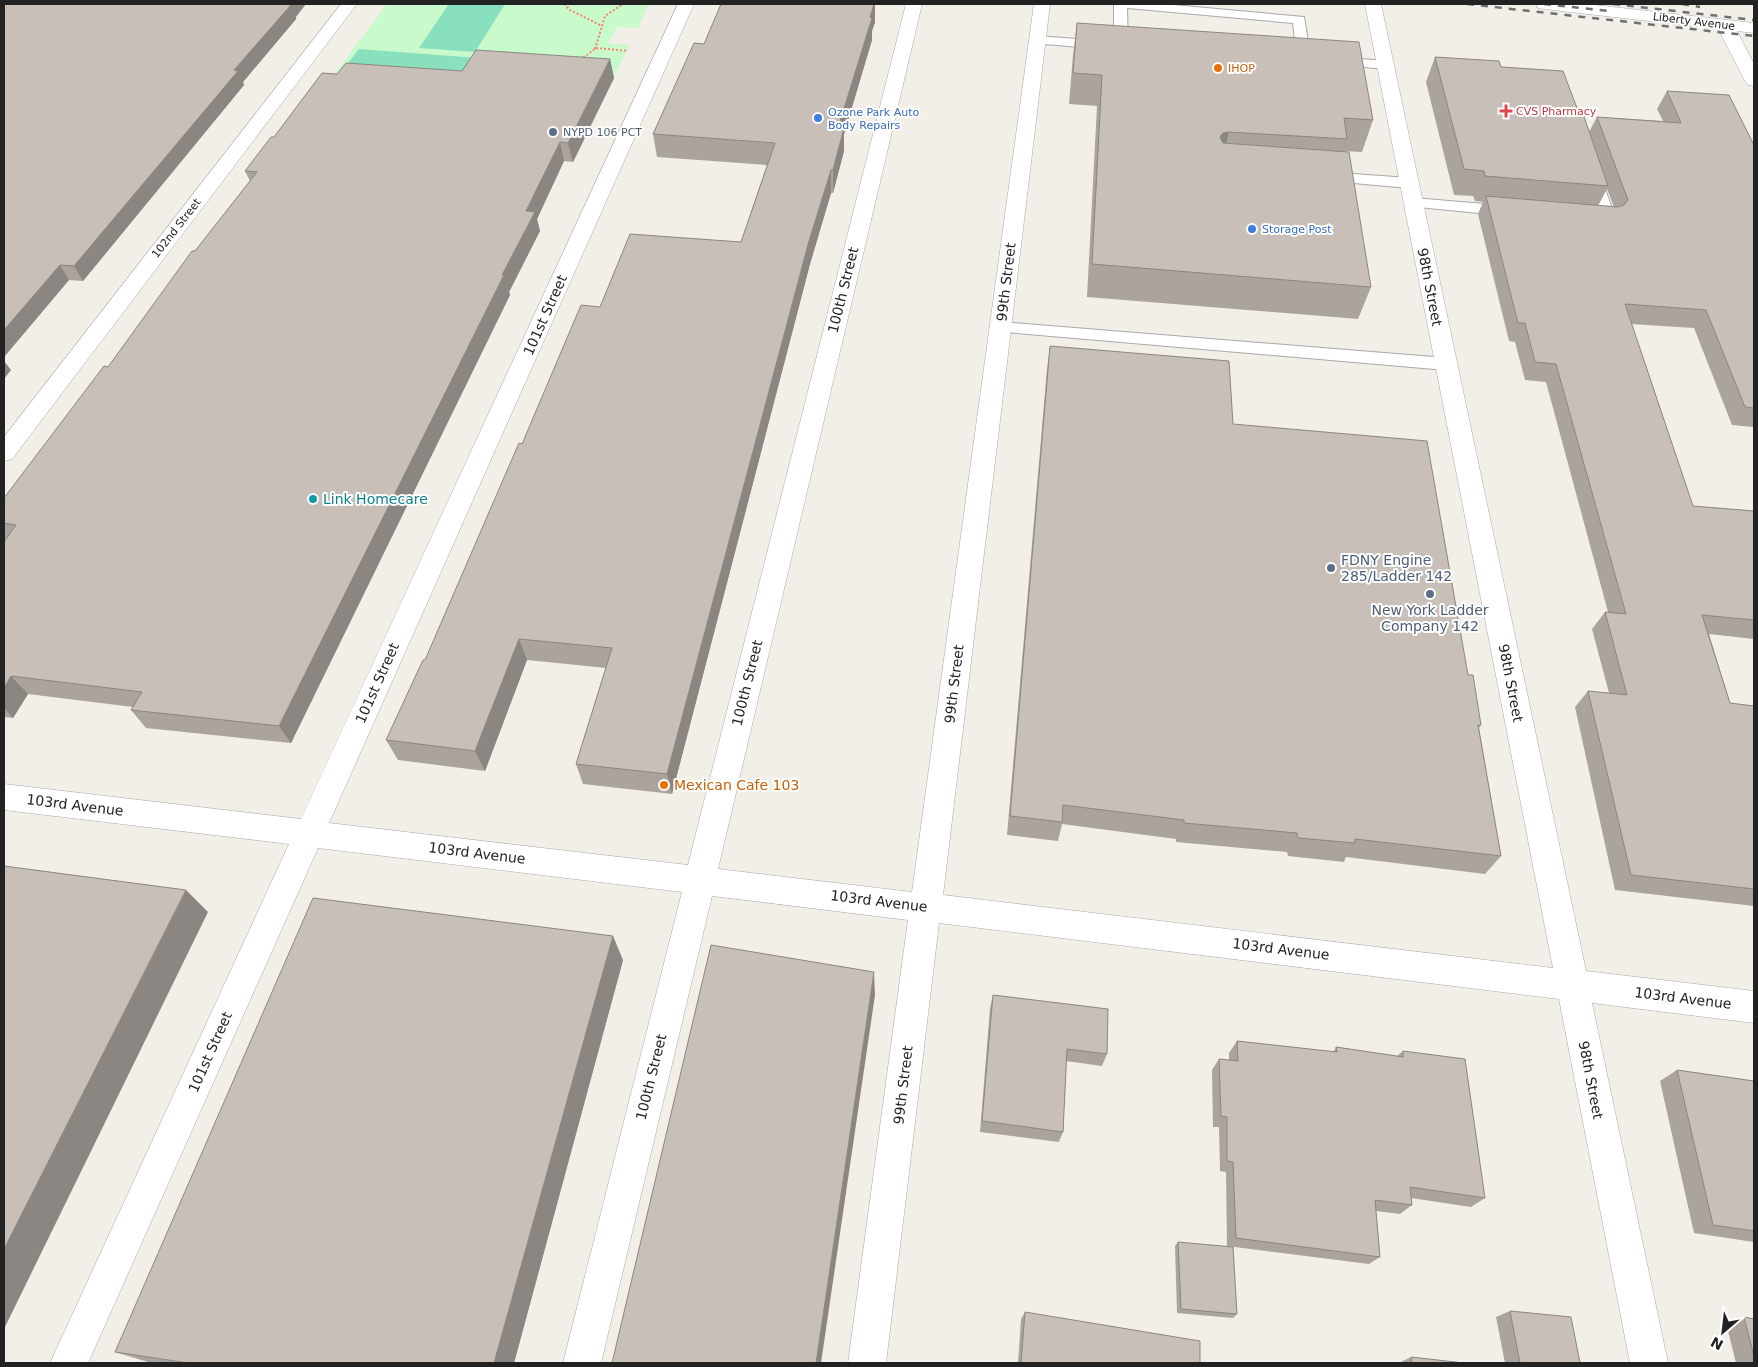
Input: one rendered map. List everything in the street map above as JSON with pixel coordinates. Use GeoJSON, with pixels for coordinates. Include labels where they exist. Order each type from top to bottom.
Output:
{"type":"FeatureCollection","features":[{"type":"Feature","properties":{"kind":"street","name":"102nd Street"},"geometry":{"type":"LineString","coordinates":[[4,453],[349,4]]}},
{"type":"Feature","properties":{"kind":"street","name":"101st Street"},"geometry":{"type":"LineString","coordinates":[[69,1363],[686,4]]}},
{"type":"Feature","properties":{"kind":"street","name":"100th Street"},"geometry":{"type":"LineString","coordinates":[[582,1363],[914,4]]}},
{"type":"Feature","properties":{"kind":"street","name":"99th Street"},"geometry":{"type":"LineString","coordinates":[[867,1363],[1042,4]]}},
{"type":"Feature","properties":{"kind":"street","name":"98th Street"},"geometry":{"type":"LineString","coordinates":[[1373,4],[1649,1363]]}},
{"type":"Feature","properties":{"kind":"street","name":"Liberty Avenue"},"geometry":{"type":"LineString","coordinates":[[1544,4],[1754,28]]}},
{"type":"Feature","properties":{"kind":"street"},"geometry":{"type":"LineString","coordinates":[[1725,25],[1754,81]]}},
{"type":"Feature","properties":{"kind":"street","name":"103rd Avenue"},"geometry":{"type":"LineString","coordinates":[[4,797],[1754,1007]]}},
{"type":"Feature","properties":{"kind":"lane"},"geometry":{"type":"LineString","coordinates":[[1037,40],[1125,46],[1121,4],[1215,8],[1298,20],[1299,59],[1386,65]]}},
{"type":"Feature","properties":{"kind":"lane"},"geometry":{"type":"LineString","coordinates":[[1214,29],[1215,8]]}},
{"type":"Feature","properties":{"kind":"lane"},"geometry":{"type":"LineString","coordinates":[[1580,216],[1608,219],[1586,157]]}},
{"type":"Feature","properties":{"kind":"lane"},"geometry":{"type":"LineString","coordinates":[[1310,176],[1522,212]]}},
{"type":"Feature","properties":{"kind":"lane"},"geometry":{"type":"LineString","coordinates":[[1000,327],[1446,364]]}},
{"type":"Feature","properties":{"kind":"path"},"geometry":{"type":"LineString","coordinates":[[564,4],[570,10],[602,26]]}},
{"type":"Feature","properties":{"kind":"path"},"geometry":{"type":"LineString","coordinates":[[577,62],[594,50],[605,16],[624,4]]}},
{"type":"Feature","properties":{"kind":"path"},"geometry":{"type":"LineString","coordinates":[[594,50],[636,51]]}},
{"type":"Feature","properties":{"kind":"green space"},"geometry":{"type":"Polygon","coordinates":[[[387,4],[649,4],[638,28],[617,27],[608,43],[630,45],[613,78],[382,77],[335,73],[387,4]]]}},
{"type":"Feature","properties":{"kind":"green space"},"geometry":{"type":"Polygon","coordinates":[[[449,4],[505,4],[475,52],[419,48],[449,4]]]}},
{"type":"Feature","properties":{"kind":"green space"},"geometry":{"type":"Polygon","coordinates":[[[359,49],[478,58],[463,81],[341,72],[359,49]]]}},
{"type":"Feature","properties":{"kind":"building"},"geometry":{"type":"Polygon","coordinates":[[[4,4],[291,5],[234,70],[238,71],[74,266],[60,265],[4,330],[4,4]]]}},
{"type":"Feature","properties":{"kind":"building"},"geometry":{"type":"Polygon","coordinates":[[[721,4],[874,4],[870,17],[872,18],[838,128],[844,128],[833,170],[831,170],[809,241],[667,774],[576,764],[612,648],[519,639],[475,751],[386,740],[423,660],[425,660],[519,443],[522,444],[581,305],[600,307],[630,234],[741,242],[775,143],[653,134],[694,43],[704,44],[721,4]]]}},
{"type":"Feature","properties":{"kind":"building"},"geometry":{"type":"Polygon","coordinates":[[[1077,23],[1359,42],[1373,120],[1344,118],[1347,139],[1229,132],[1223,133],[1220,137],[1223,143],[1349,152],[1371,287],[1092,264],[1102,75],[1073,73],[1077,23]]]}},
{"type":"Feature","properties":{"kind":"building"},"geometry":{"type":"Polygon","coordinates":[[[476,50],[610,59],[568,143],[560,142],[526,211],[535,212],[279,726],[131,710],[142,692],[11,676],[4,688],[4,542],[16,525],[4,523],[4,498],[104,366],[108,367],[192,251],[195,251],[257,172],[245,171],[271,137],[274,137],[322,73],[337,74],[346,63],[462,71],[476,50]]]}},
{"type":"Feature","properties":{"kind":"building","name":"CVS Pharmacy"},"geometry":{"type":"Polygon","coordinates":[[[1435,57],[1499,61],[1501,67],[1563,71],[1577,108],[1581,108],[1608,186],[1485,176],[1484,171],[1464,169],[1435,57]]]}},
{"type":"Feature","properties":{"kind":"building"},"geometry":{"type":"Polygon","coordinates":[[[1667,91],[1729,95],[1754,145],[1754,408],[1745,407],[1706,310],[1625,304],[1693,506],[1754,511],[1754,620],[1702,615],[1730,703],[1754,706],[1754,889],[1631,875],[1588,691],[1627,695],[1605,612],[1626,614],[1556,364],[1535,362],[1525,323],[1518,323],[1486,196],[1618,207],[1624,205],[1628,200],[1597,117],[1681,123],[1667,91]]]}},
{"type":"Feature","properties":{"kind":"building"},"geometry":{"type":"Polygon","coordinates":[[[1050,346],[1229,361],[1233,424],[1427,441],[1468,675],[1473,675],[1481,725],[1478,725],[1501,856],[1355,839],[1355,843],[1298,838],[1297,833],[1184,823],[1184,820],[1063,805],[1062,822],[1010,816],[1050,346]]]}},
{"type":"Feature","properties":{"kind":"building"},"geometry":{"type":"Polygon","coordinates":[[[4,866],[186,890],[4,1249],[4,866]]]}},
{"type":"Feature","properties":{"kind":"building"},"geometry":{"type":"Polygon","coordinates":[[[313,898],[613,936],[494,1363],[188,1363],[115,1352],[313,898]]]}},
{"type":"Feature","properties":{"kind":"building"},"geometry":{"type":"Polygon","coordinates":[[[711,945],[874,972],[816,1363],[612,1363],[711,945]]]}},
{"type":"Feature","properties":{"kind":"building"},"geometry":{"type":"Polygon","coordinates":[[[993,995],[1108,1009],[1107,1054],[1067,1049],[1063,1132],[982,1121],[993,995]]]}},
{"type":"Feature","properties":{"kind":"building"},"geometry":{"type":"Polygon","coordinates":[[[1237,1041],[1337,1052],[1336,1047],[1403,1057],[1403,1051],[1465,1059],[1485,1198],[1410,1187],[1412,1205],[1375,1200],[1380,1257],[1236,1238],[1233,1162],[1227,1161],[1227,1117],[1221,1116],[1219,1059],[1238,1061],[1237,1041]]]}},
{"type":"Feature","properties":{"kind":"building"},"geometry":{"type":"Polygon","coordinates":[[[1677,1070],[1754,1081],[1754,1231],[1713,1225],[1677,1070]]]}},
{"type":"Feature","properties":{"kind":"building"},"geometry":{"type":"Polygon","coordinates":[[[1178,1242],[1233,1247],[1237,1314],[1181,1309],[1178,1242]]]}},
{"type":"Feature","properties":{"kind":"building"},"geometry":{"type":"Polygon","coordinates":[[[1510,1311],[1571,1317],[1580,1363],[1520,1363],[1510,1311]]]}},
{"type":"Feature","properties":{"kind":"building"},"geometry":{"type":"Polygon","coordinates":[[[1025,1312],[1200,1341],[1200,1363],[1021,1363],[1025,1312]]]}},
{"type":"Feature","properties":{"kind":"building"},"geometry":{"type":"Polygon","coordinates":[[[1744,1317],[1754,1319],[1754,1356],[1744,1317]]]}},
{"type":"Feature","properties":{"kind":"building"},"geometry":{"type":"Polygon","coordinates":[[[1411,1357],[1464,1363],[1412,1363],[1411,1357]]]}},
{"type":"Feature","properties":{"kind":"railway"},"geometry":{"type":"LineString","coordinates":[[1467,4],[1754,36]]}},
{"type":"Feature","properties":{"kind":"railway"},"geometry":{"type":"LineString","coordinates":[[1544,4],[1610,11]]}},
{"type":"Feature","properties":{"kind":"railway"},"geometry":{"type":"LineString","coordinates":[[1613,4],[1754,20]]}},
{"type":"Feature","properties":{"kind":"railway"},"geometry":{"type":"LineString","coordinates":[[1682,4],[1700,7]]}},
{"type":"Feature","properties":{"kind":"place","name":"IHOP"},"geometry":{"type":"Point","coordinates":[1218,68]}},
{"type":"Feature","properties":{"kind":"place","name":"CVS Pharmacy"},"geometry":{"type":"Point","coordinates":[1506,111]}},
{"type":"Feature","properties":{"kind":"place","name":"Ozone Park Auto Body Repairs"},"geometry":{"type":"Point","coordinates":[818,118]}},
{"type":"Feature","properties":{"kind":"place","name":"NYPD 106 PCT"},"geometry":{"type":"Point","coordinates":[553,132]}},
{"type":"Feature","properties":{"kind":"place","name":"Storage Post"},"geometry":{"type":"Point","coordinates":[1252,229]}},
{"type":"Feature","properties":{"kind":"place","name":"Link Homecare"},"geometry":{"type":"Point","coordinates":[313,499]}},
{"type":"Feature","properties":{"kind":"place","name":"FDNY Engine 285/Ladder 142"},"geometry":{"type":"Point","coordinates":[1331,568]}},
{"type":"Feature","properties":{"kind":"place","name":"New York Ladder Company 142"},"geometry":{"type":"Point","coordinates":[1430,594]}},
{"type":"Feature","properties":{"kind":"place","name":"Mexican Cafe 103"},"geometry":{"type":"Point","coordinates":[664,785]}}]}
